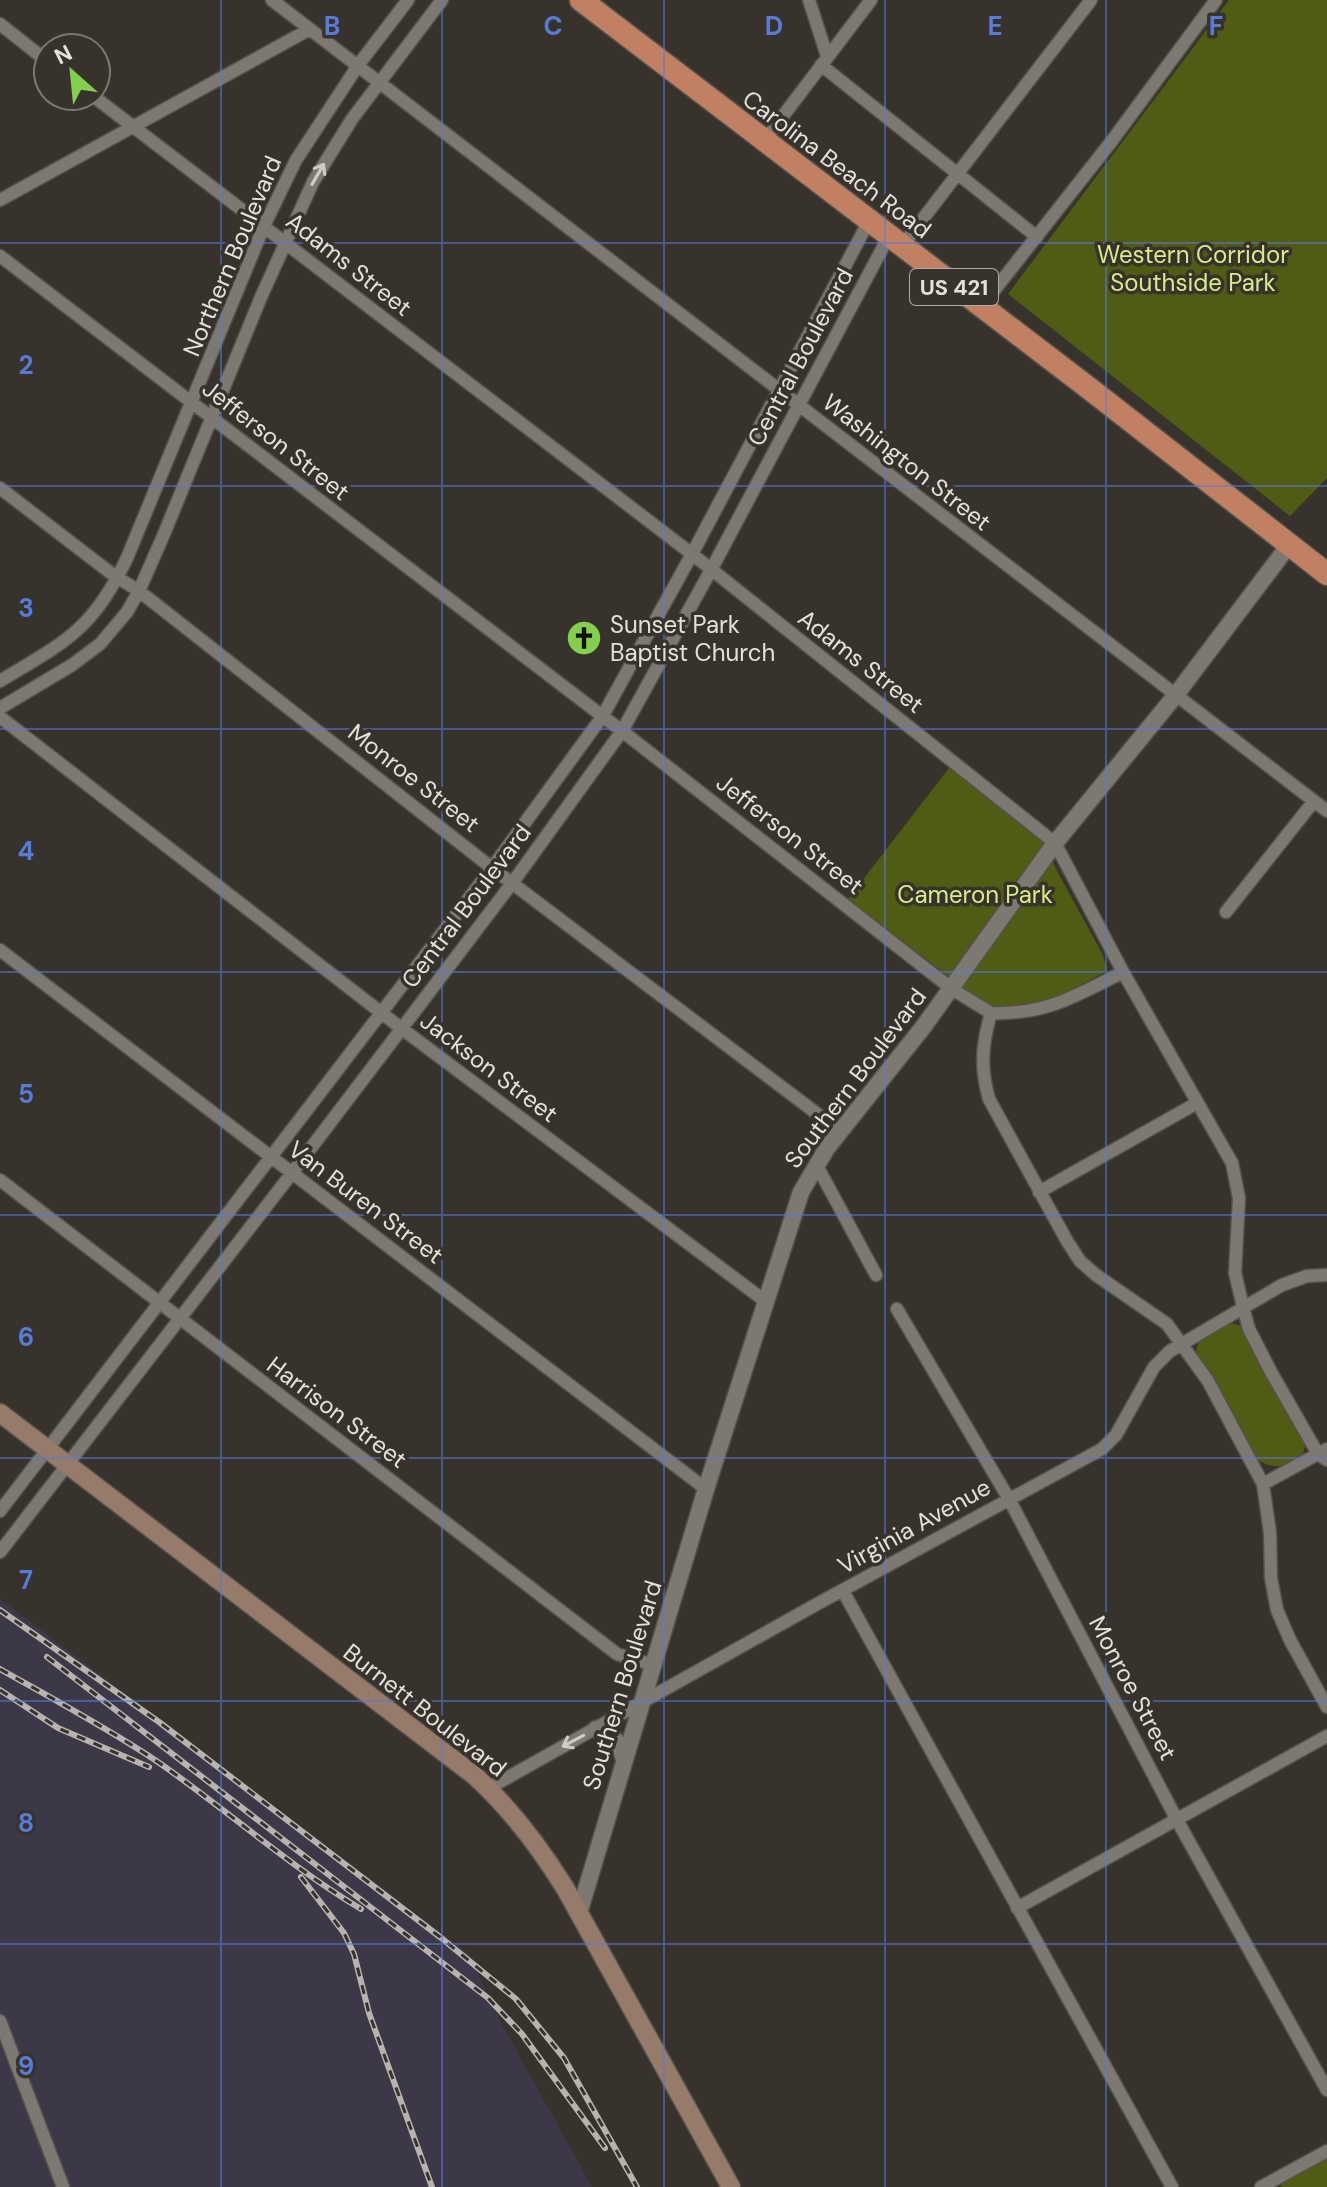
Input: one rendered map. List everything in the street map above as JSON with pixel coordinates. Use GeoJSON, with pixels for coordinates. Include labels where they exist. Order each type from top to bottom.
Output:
{"type":"FeatureCollection","features":[{"type":"Feature","properties":{"kind":"highway","name":"Carolina Beach Road"},"geometry":{"type":"LineString","coordinates":[[581,0],[1327,574]]}},
{"type":"Feature","properties":{"kind":"main road","name":"Burnett Boulevard"},"geometry":{"type":"LineString","coordinates":[[0,1413],[489,1788],[531,1835],[579,1913],[731,2187]]}},
{"type":"Feature","properties":{"kind":"street","name":"Washington Street"},"geometry":{"type":"LineString","coordinates":[[272,0],[1327,811]]}},
{"type":"Feature","properties":{"kind":"street","name":"Northern Boulevard"},"geometry":{"type":"LineString","coordinates":[[0,681],[74,635],[98,610],[118,578],[264,226],[307,141],[359,64],[408,0]]}},
{"type":"Feature","properties":{"kind":"street","name":"Northern Boulevard"},"geometry":{"type":"LineString","coordinates":[[0,708],[72,665],[118,626],[139,591],[284,244],[313,182],[379,81],[442,0]]}},
{"type":"Feature","properties":{"kind":"street"},"geometry":{"type":"LineString","coordinates":[[809,0],[824,60],[1037,237]]}},
{"type":"Feature","properties":{"kind":"street"},"geometry":{"type":"LineString","coordinates":[[764,141],[871,0]]}},
{"type":"Feature","properties":{"kind":"street","name":"Central Boulevard"},"geometry":{"type":"LineString","coordinates":[[0,1552],[513,882],[622,731],[799,406],[895,241],[957,173],[1091,0]]}},
{"type":"Feature","properties":{"kind":"street"},"geometry":{"type":"LineString","coordinates":[[981,307],[1216,0]]}},
{"type":"Feature","properties":{"kind":"street"},"geometry":{"type":"LineString","coordinates":[[0,24],[32,49]]}},
{"type":"Feature","properties":{"kind":"street"},"geometry":{"type":"LineString","coordinates":[[0,200],[310,29]]}},
{"type":"Feature","properties":{"kind":"street","name":"Adams Street"},"geometry":{"type":"LineString","coordinates":[[112,110],[692,554],[1055,843],[1123,972],[1232,1163],[1239,1198],[1235,1273],[1249,1329],[1271,1372],[1324,1454]]}},
{"type":"Feature","properties":{"kind":"street","name":"Central Boulevard"},"geometry":{"type":"LineString","coordinates":[[0,1511],[492,868],[602,717],[869,221]]}},
{"type":"Feature","properties":{"kind":"street","name":"Jefferson Street"},"geometry":{"type":"LineString","coordinates":[[0,256],[622,731],[952,989],[991,1013]]}},
{"type":"Feature","properties":{"kind":"street","name":"Monroe Street"},"geometry":{"type":"LineString","coordinates":[[0,488],[139,591],[492,868],[840,1131]]}},
{"type":"Feature","properties":{"kind":"street","name":"Southern Boulevard"},"geometry":{"type":"LineString","coordinates":[[579,1913],[794,1206],[816,1164],[952,989],[1055,843],[1175,696],[1289,545]]}},
{"type":"Feature","properties":{"kind":"street","name":"Jackson Street"},"geometry":{"type":"LineString","coordinates":[[0,717],[401,1028],[765,1301]]}},
{"type":"Feature","properties":{"kind":"street"},"geometry":{"type":"LineString","coordinates":[[1226,912],[1314,801]]}},
{"type":"Feature","properties":{"kind":"street","name":"Van Buren Street"},"geometry":{"type":"LineString","coordinates":[[0,950],[706,1489]]}},
{"type":"Feature","properties":{"kind":"street"},"geometry":{"type":"LineString","coordinates":[[1123,972],[1047,1008],[1020,1014],[991,1013],[982,1044],[982,1074],[989,1099],[1080,1261],[1167,1324],[1208,1381],[1263,1484],[1270,1533],[1271,1578],[1277,1610],[1327,1707]]}},
{"type":"Feature","properties":{"kind":"street"},"geometry":{"type":"LineString","coordinates":[[1039,1192],[1197,1103]]}},
{"type":"Feature","properties":{"kind":"street"},"geometry":{"type":"LineString","coordinates":[[816,1164],[876,1275]]}},
{"type":"Feature","properties":{"kind":"street","name":"Harrison Street"},"geometry":{"type":"LineString","coordinates":[[0,1180],[617,1654],[654,1665]]}},
{"type":"Feature","properties":{"kind":"street","name":"Virginia Avenue"},"geometry":{"type":"LineString","coordinates":[[489,1788],[1102,1449],[1116,1435],[1154,1367],[1170,1351],[1294,1280],[1327,1275]]}},
{"type":"Feature","properties":{"kind":"street","name":"Monroe Street"},"geometry":{"type":"LineString","coordinates":[[897,1309],[1009,1499],[1177,1820],[1327,2090]]}},
{"type":"Feature","properties":{"kind":"street"},"geometry":{"type":"LineString","coordinates":[[1263,1484],[1324,1454]]}},
{"type":"Feature","properties":{"kind":"street"},"geometry":{"type":"LineString","coordinates":[[843,1591],[1172,2187]]}},
{"type":"Feature","properties":{"kind":"street"},"geometry":{"type":"LineString","coordinates":[[596,1729],[615,1737],[620,1743],[624,1761]]}},
{"type":"Feature","properties":{"kind":"street"},"geometry":{"type":"LineString","coordinates":[[1017,1908],[1327,1736]]}},
{"type":"Feature","properties":{"kind":"street"},"geometry":{"type":"LineString","coordinates":[[0,2021],[63,2187]]}},
{"type":"Feature","properties":{"kind":"street"},"geometry":{"type":"LineString","coordinates":[[1261,2187],[1327,2151]]}},
{"type":"Feature","properties":{"kind":"shaded area"},"geometry":{"type":"Polygon","coordinates":[[[0,1599],[469,1954],[500,2021],[592,2187],[0,2187],[0,1599]]]}},
{"type":"Feature","properties":{"kind":"green space","name":"Western Corridor Southside Park"},"geometry":{"type":"Polygon","coordinates":[[[1229,0],[1327,0],[1327,478],[1290,516],[1008,294],[1229,0]]]}},
{"type":"Feature","properties":{"kind":"green space","name":"Cameron Park"},"geometry":{"type":"Polygon","coordinates":[[[949,768],[1046,844],[1056,869],[1103,955],[1107,971],[1050,999],[1021,1006],[987,1006],[848,899],[949,768]]]}},
{"type":"Feature","properties":{"kind":"green space"},"geometry":{"type":"Polygon","coordinates":[[[1225,1322],[1242,1326],[1307,1440],[1303,1454],[1285,1464],[1276,1466],[1257,1460],[1196,1354],[1199,1336],[1225,1322]]]}},
{"type":"Feature","properties":{"kind":"green space"},"geometry":{"type":"Polygon","coordinates":[[[1327,2150],[1327,2187],[1282,2187],[1277,2178],[1327,2150]]]}},
{"type":"Feature","properties":{"kind":"railway"},"geometry":{"type":"LineString","coordinates":[[0,1610],[159,1722],[516,1999],[564,2058],[637,2187]]}},
{"type":"Feature","properties":{"kind":"railway"},"geometry":{"type":"LineString","coordinates":[[47,1657],[488,1998],[522,2034],[605,2148]]}},
{"type":"Feature","properties":{"kind":"railway"},"geometry":{"type":"LineString","coordinates":[[0,1669],[158,1762],[309,1875],[361,1909]]}},
{"type":"Feature","properties":{"kind":"railway"},"geometry":{"type":"LineString","coordinates":[[0,1690],[58,1728],[149,1767]]}},
{"type":"Feature","properties":{"kind":"railway"},"geometry":{"type":"LineString","coordinates":[[301,1877],[344,1933],[354,1954],[369,2013],[432,2187]]}},
{"type":"Feature","properties":{"kind":"place","name":"Sunset Park Baptist Church"},"geometry":{"type":"Point","coordinates":[584,638]}}]}
